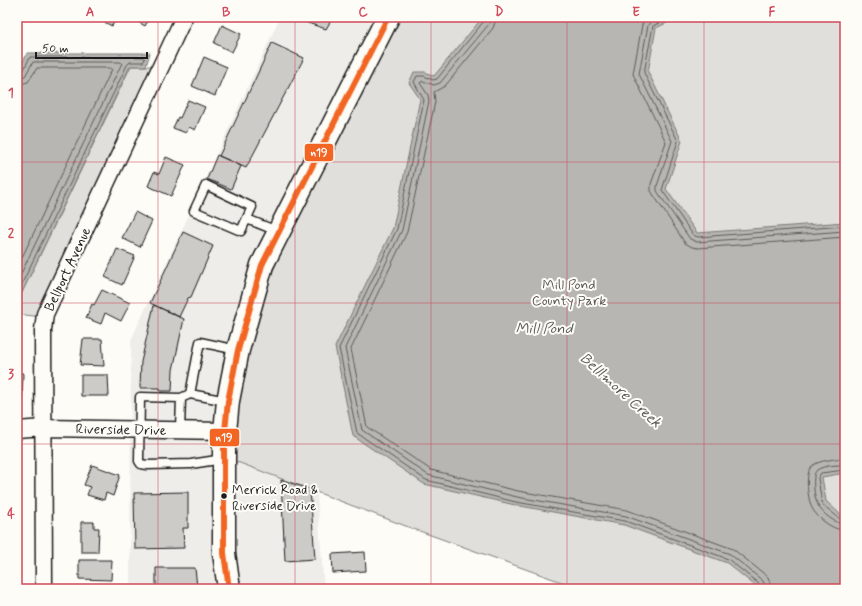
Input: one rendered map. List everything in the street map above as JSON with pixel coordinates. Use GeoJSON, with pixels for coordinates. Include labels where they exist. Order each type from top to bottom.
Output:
{"type":"FeatureCollection","features":[{"type":"Feature","properties":{"kind":"main road"},"geometry":{"type":"LineString","coordinates":[[229,589],[224,553],[225,431],[228,401],[238,350],[262,265],[388,17]]}},
{"type":"Feature","properties":{"kind":"street","name":"Bellport Avenue"},"geometry":{"type":"LineString","coordinates":[[44,589],[43,330],[45,314],[184,17]]}},
{"type":"Feature","properties":{"kind":"street","name":"Riverside Drive"},"geometry":{"type":"LineString","coordinates":[[17,430],[44,428],[225,431]]}},
{"type":"Feature","properties":{"kind":"lane"},"geometry":{"type":"LineString","coordinates":[[206,185],[252,207],[246,219],[241,231],[194,210],[206,185]]}},
{"type":"Feature","properties":{"kind":"lane"},"geometry":{"type":"LineString","coordinates":[[246,219],[279,232]]}},
{"type":"Feature","properties":{"kind":"lane"},"geometry":{"type":"LineString","coordinates":[[190,394],[200,342],[238,350]]}},
{"type":"Feature","properties":{"kind":"lane"},"geometry":{"type":"LineString","coordinates":[[224,459],[191,464],[141,464],[139,461],[140,397],[181,398],[190,394],[228,401]]}},
{"type":"Feature","properties":{"kind":"lane"},"geometry":{"type":"LineString","coordinates":[[180,430],[181,398]]}},
{"type":"Feature","properties":{"kind":"shaded area"},"geometry":{"type":"Polygon","coordinates":[[[280,17],[398,17],[233,460],[317,493],[324,589],[130,589],[131,340],[280,17]]]}},
{"type":"Feature","properties":{"kind":"green space","name":"Mill Pond"},"geometry":{"type":"Polygon","coordinates":[[[398,17],[845,17],[845,589],[581,589],[411,528],[232,460],[235,400],[247,349],[262,300],[281,251],[325,155],[398,17]]]}},
{"type":"Feature","properties":{"kind":"green space"},"geometry":{"type":"Polygon","coordinates":[[[131,66],[159,66],[42,317],[17,314],[17,303],[131,66]]]}},
{"type":"Feature","properties":{"kind":"water","name":"Mill Pond"},"geometry":{"type":"Polygon","coordinates":[[[483,17],[679,17],[656,28],[648,72],[682,141],[666,189],[697,233],[845,222],[845,473],[822,477],[826,501],[842,516],[845,515],[845,589],[759,589],[727,563],[624,525],[515,505],[424,484],[353,436],[335,347],[393,228],[420,99],[409,83],[414,72],[425,72],[434,76],[483,17]]]}},
{"type":"Feature","properties":{"kind":"water"},"geometry":{"type":"Polygon","coordinates":[[[27,53],[150,53],[146,66],[130,66],[17,303],[17,74],[27,53]]]}},
{"type":"Feature","properties":{"kind":"building"},"geometry":{"type":"Polygon","coordinates":[[[100,17],[117,17],[112,26],[98,19],[100,17]]]}},
{"type":"Feature","properties":{"kind":"building"},"geometry":{"type":"Polygon","coordinates":[[[130,17],[150,17],[145,26],[130,17]]]}},
{"type":"Feature","properties":{"kind":"building"},"geometry":{"type":"Polygon","coordinates":[[[290,17],[333,17],[326,29],[290,17]]]}},
{"type":"Feature","properties":{"kind":"building"},"geometry":{"type":"Polygon","coordinates":[[[222,25],[241,34],[232,52],[214,43],[222,25]]]}},
{"type":"Feature","properties":{"kind":"building"},"geometry":{"type":"Polygon","coordinates":[[[272,43],[304,58],[246,168],[219,156],[272,43]]]}},
{"type":"Feature","properties":{"kind":"building"},"geometry":{"type":"Polygon","coordinates":[[[204,57],[227,67],[215,96],[192,86],[204,57]]]}},
{"type":"Feature","properties":{"kind":"building"},"geometry":{"type":"Polygon","coordinates":[[[188,100],[205,107],[195,130],[189,127],[186,133],[173,128],[178,117],[180,118],[188,100]]]}},
{"type":"Feature","properties":{"kind":"building"},"geometry":{"type":"Polygon","coordinates":[[[217,155],[241,166],[231,189],[207,179],[217,155]]]}},
{"type":"Feature","properties":{"kind":"building"},"geometry":{"type":"Polygon","coordinates":[[[166,157],[185,165],[171,196],[148,186],[154,172],[159,174],[166,157]]]}},
{"type":"Feature","properties":{"kind":"building"},"geometry":{"type":"Polygon","coordinates":[[[135,212],[152,221],[140,247],[122,238],[135,212]]]}},
{"type":"Feature","properties":{"kind":"building"},"geometry":{"type":"Polygon","coordinates":[[[183,232],[213,246],[191,297],[188,298],[179,317],[150,303],[183,232]]]}},
{"type":"Feature","properties":{"kind":"building"},"geometry":{"type":"Polygon","coordinates":[[[117,249],[135,256],[122,285],[105,277],[117,249]]]}},
{"type":"Feature","properties":{"kind":"building"},"geometry":{"type":"Polygon","coordinates":[[[102,290],[130,303],[121,321],[105,313],[101,324],[86,318],[92,304],[94,305],[102,290]]]}},
{"type":"Feature","properties":{"kind":"building"},"geometry":{"type":"Polygon","coordinates":[[[154,305],[184,319],[173,370],[172,391],[160,391],[160,388],[140,388],[141,362],[154,305]]]}},
{"type":"Feature","properties":{"kind":"building"},"geometry":{"type":"Polygon","coordinates":[[[83,339],[102,339],[104,366],[80,365],[83,339]]]}},
{"type":"Feature","properties":{"kind":"building"},"geometry":{"type":"Polygon","coordinates":[[[17,373],[23,373],[22,399],[17,399],[17,373]]]}},
{"type":"Feature","properties":{"kind":"building"},"geometry":{"type":"Polygon","coordinates":[[[81,375],[108,375],[109,396],[81,396],[81,375]]]}},
{"type":"Feature","properties":{"kind":"building"},"geometry":{"type":"Polygon","coordinates":[[[92,465],[120,475],[113,496],[106,493],[104,500],[87,495],[90,487],[84,485],[92,465]]]}},
{"type":"Feature","properties":{"kind":"building"},"geometry":{"type":"Polygon","coordinates":[[[281,480],[310,489],[315,559],[285,561],[281,480]]]}},
{"type":"Feature","properties":{"kind":"building"},"geometry":{"type":"Polygon","coordinates":[[[188,492],[188,528],[183,528],[184,548],[135,549],[134,493],[188,492]]]}},
{"type":"Feature","properties":{"kind":"building"},"geometry":{"type":"Polygon","coordinates":[[[81,522],[94,522],[94,528],[99,528],[98,552],[81,552],[81,522]]]}},
{"type":"Feature","properties":{"kind":"building"},"geometry":{"type":"Polygon","coordinates":[[[365,552],[366,571],[333,573],[332,554],[365,552]]]}},
{"type":"Feature","properties":{"kind":"building"},"geometry":{"type":"Polygon","coordinates":[[[79,560],[112,560],[111,580],[79,579],[79,560]]]}},
{"type":"Feature","properties":{"kind":"building"},"geometry":{"type":"Polygon","coordinates":[[[156,568],[195,568],[197,587],[156,587],[156,568]]]}},
{"type":"Feature","properties":{"kind":"transit line","name":"n19"},"geometry":{"type":"LineString","coordinates":[[229,589],[224,553],[224,441],[228,401],[238,350],[262,265],[388,17]]}},
{"type":"Feature","properties":{"kind":"place","name":"Merrick Road & Riverside Drive"},"geometry":{"type":"Point","coordinates":[224,496]}},
{"type":"Feature","properties":{"kind":"park label","name":"Mill Pond County Park"},"geometry":{"type":"Point","coordinates":[569,292]}},
{"type":"Feature","properties":{"kind":"water label","name":"Belllmore Creek"},"geometry":{"type":"Point","coordinates":[621,390]}}]}
